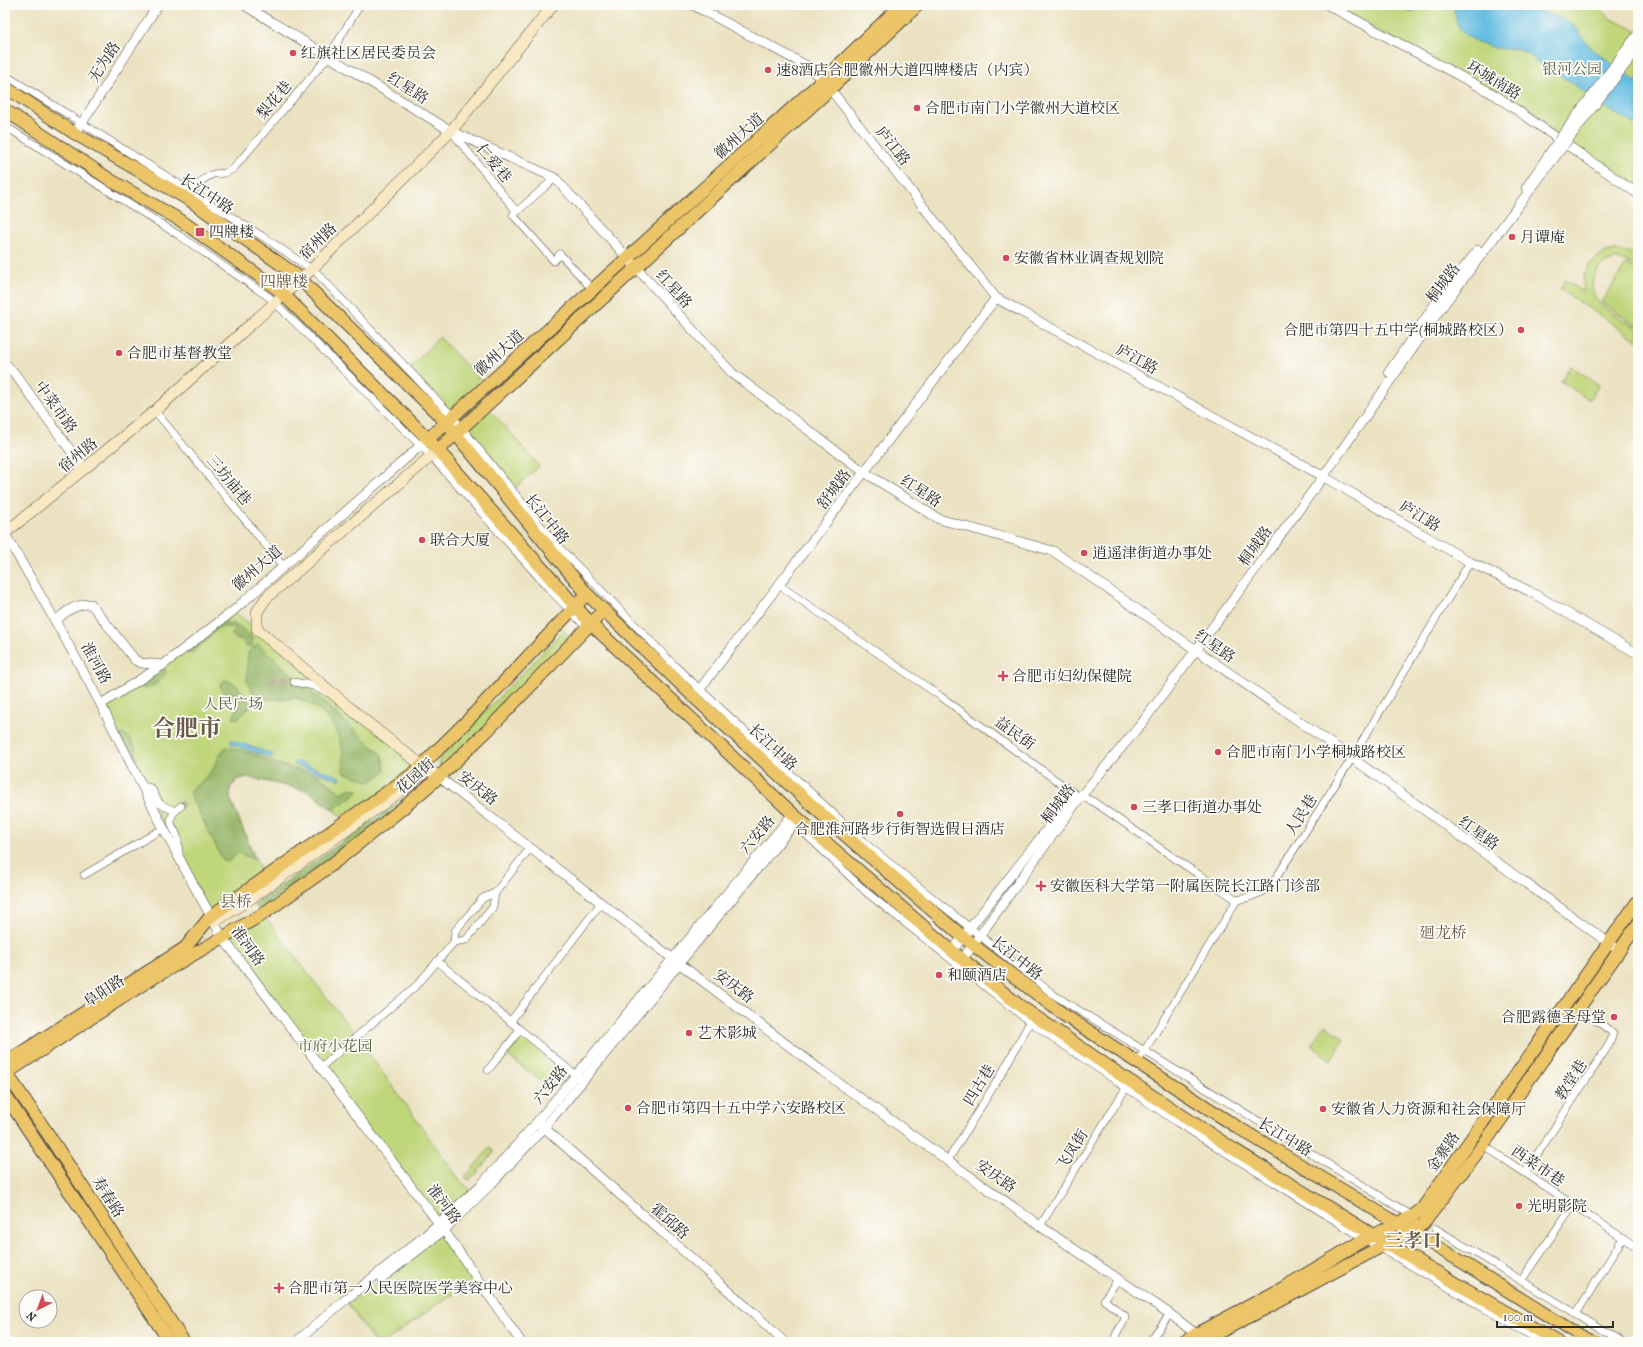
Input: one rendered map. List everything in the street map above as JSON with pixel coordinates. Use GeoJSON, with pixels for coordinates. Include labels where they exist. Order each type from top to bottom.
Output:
{"type":"FeatureCollection","features":[{"type":"Feature","properties":{"kind":"main road","name":"宿州路"},"geometry":{"type":"LineString","coordinates":[[448,130],[546,5]]}},
{"type":"Feature","properties":{"kind":"main road","name":"宿州路"},"geometry":{"type":"LineString","coordinates":[[5,534],[309,267],[448,130],[553,5]]}},
{"type":"Feature","properties":{"kind":"main road","name":"徽州大道"},"geometry":{"type":"LineString","coordinates":[[257,629],[258,612],[266,598],[459,431],[636,267],[826,85],[901,5]]}},
{"type":"Feature","properties":{"kind":"main road","name":"徽州大道"},"geometry":{"type":"LineString","coordinates":[[424,442],[628,258],[918,5]]}},
{"type":"Feature","properties":{"kind":"main road","name":"长江中路"},"geometry":{"type":"LineString","coordinates":[[5,87],[74,133],[191,202],[298,277],[449,419],[587,594],[697,693],[838,829],[1064,1015],[1236,1127],[1569,1329],[1594,1342]]}},
{"type":"Feature","properties":{"kind":"main road"},"geometry":{"type":"LineString","coordinates":[[5,110],[112,181],[180,220],[277,296],[424,442],[572,609],[589,626],[793,818],[962,960],[1020,1006],[1116,1072],[1369,1237],[1558,1342]]}},
{"type":"Feature","properties":{"kind":"main road","name":"宿州路"},"geometry":{"type":"LineString","coordinates":[[5,525],[155,411],[277,296]]}},
{"type":"Feature","properties":{"kind":"main road","name":"花园街"},"geometry":{"type":"LineString","coordinates":[[212,919],[368,807],[422,766],[466,722],[587,594]]}},
{"type":"Feature","properties":{"kind":"main road","name":"花园街"},"geometry":{"type":"LineString","coordinates":[[222,937],[263,914],[330,866],[403,808],[439,777],[487,731],[604,610]]}},
{"type":"Feature","properties":{"kind":"main road","name":"安庆路"},"geometry":{"type":"LineString","coordinates":[[257,629],[342,701],[422,766],[439,777]]}},
{"type":"Feature","properties":{"kind":"main road","name":"金寨路"},"geometry":{"type":"LineString","coordinates":[[1204,1339],[1283,1288],[1369,1237],[1397,1224],[1416,1218],[1638,901]]}},
{"type":"Feature","properties":{"kind":"main road","name":"阜阳路"},"geometry":{"type":"LineString","coordinates":[[5,1071],[185,948],[212,919]]}},
{"type":"Feature","properties":{"kind":"main road","name":"金寨路"},"geometry":{"type":"LineString","coordinates":[[1204,1339],[1280,1301],[1423,1224],[1482,1145],[1638,924]]}},
{"type":"Feature","properties":{"kind":"main road","name":"阜阳路"},"geometry":{"type":"LineString","coordinates":[[5,1071],[148,981],[222,937]]}},
{"type":"Feature","properties":{"kind":"main road","name":"寿春路"},"geometry":{"type":"LineString","coordinates":[[5,1071],[184,1342]]}},
{"type":"Feature","properties":{"kind":"main road","name":"寿春路"},"geometry":{"type":"LineString","coordinates":[[5,1095],[170,1342]]}},
{"type":"Feature","properties":{"kind":"main road"},"geometry":{"type":"LineString","coordinates":[[1184,1342],[1204,1339]]}},
{"type":"Feature","properties":{"kind":"street","name":"无为路"},"geometry":{"type":"LineString","coordinates":[[74,133],[82,123],[158,5]]}},
{"type":"Feature","properties":{"kind":"street","name":"红星路"},"geometry":{"type":"LineString","coordinates":[[244,5],[448,130],[555,178],[732,373],[864,472],[939,519],[1053,551],[1352,758],[1620,951]]}},
{"type":"Feature","properties":{"kind":"street","name":"梨花巷"},"geometry":{"type":"LineString","coordinates":[[191,191],[204,179],[213,174],[225,173],[233,169],[329,56],[360,5]]}},
{"type":"Feature","properties":{"kind":"street","name":"庐江路"},"geometry":{"type":"LineString","coordinates":[[693,5],[809,67],[826,85],[996,298],[1321,475],[1470,562],[1529,591],[1638,654]]}},
{"type":"Feature","properties":{"kind":"street","name":"环城南路"},"geometry":{"type":"LineString","coordinates":[[1328,5],[1495,95],[1638,194]]}},
{"type":"Feature","properties":{"kind":"street"},"geometry":{"type":"LineString","coordinates":[[1561,143],[1638,34]]}},
{"type":"Feature","properties":{"kind":"street"},"geometry":{"type":"LineString","coordinates":[[1561,143],[1638,48]]}},
{"type":"Feature","properties":{"kind":"street"},"geometry":{"type":"LineString","coordinates":[[5,74],[309,267],[400,360],[449,419]]}},
{"type":"Feature","properties":{"kind":"street"},"geometry":{"type":"LineString","coordinates":[[5,126],[277,296]]}},
{"type":"Feature","properties":{"kind":"street","name":"仁爱巷"},"geometry":{"type":"LineString","coordinates":[[448,130],[517,212],[513,215],[554,261],[560,254],[593,290]]}},
{"type":"Feature","properties":{"kind":"street","name":"桐城路"},"geometry":{"type":"LineString","coordinates":[[972,939],[971,927],[1194,648],[1321,475],[1433,307],[1561,143]]}},
{"type":"Feature","properties":{"kind":"street"},"geometry":{"type":"LineString","coordinates":[[517,212],[555,178]]}},
{"type":"Feature","properties":{"kind":"street","name":"舒城路"},"geometry":{"type":"LineString","coordinates":[[697,693],[996,298]]}},
{"type":"Feature","properties":{"kind":"street","name":"中菜市路"},"geometry":{"type":"LineString","coordinates":[[5,363],[15,374],[82,466]]}},
{"type":"Feature","properties":{"kind":"street","name":"三坊庙巷"},"geometry":{"type":"LineString","coordinates":[[155,411],[284,566]]}},
{"type":"Feature","properties":{"kind":"street"},"geometry":{"type":"LineString","coordinates":[[459,431],[554,542],[676,666],[697,693],[866,843],[971,927]]}},
{"type":"Feature","properties":{"kind":"street","name":"徽州大道"},"geometry":{"type":"LineString","coordinates":[[101,704],[163,665],[232,611],[424,442]]}},
{"type":"Feature","properties":{"kind":"street","name":"淮河路"},"geometry":{"type":"LineString","coordinates":[[5,534],[101,704],[186,872],[222,937],[442,1226],[521,1342]]}},
{"type":"Feature","properties":{"kind":"street","name":"人民巷"},"geometry":{"type":"LineString","coordinates":[[1237,900],[1250,897],[1269,889],[1352,758],[1470,562]]}},
{"type":"Feature","properties":{"kind":"street","name":"益民街"},"geometry":{"type":"LineString","coordinates":[[779,585],[940,696],[1078,795],[1094,802],[1237,900]]}},
{"type":"Feature","properties":{"kind":"street"},"geometry":{"type":"LineString","coordinates":[[56,622],[61,615],[83,603],[91,604],[135,660],[141,663],[163,665]]}},
{"type":"Feature","properties":{"kind":"street"},"geometry":{"type":"LineString","coordinates":[[294,682],[313,686],[342,701]]}},
{"type":"Feature","properties":{"kind":"street","name":"安庆路"},"geometry":{"type":"LineString","coordinates":[[439,777],[675,961],[822,1072],[1040,1226],[1118,1278],[1204,1339]]}},
{"type":"Feature","properties":{"kind":"street"},"geometry":{"type":"LineString","coordinates":[[142,786],[151,788],[160,804],[178,809],[172,818],[171,825],[178,840],[177,848],[186,872]]}},
{"type":"Feature","properties":{"kind":"street","name":"桐城路"},"geometry":{"type":"LineString","coordinates":[[962,960],[972,939],[1078,795]]}},
{"type":"Feature","properties":{"kind":"street"},"geometry":{"type":"LineString","coordinates":[[793,818],[866,892],[1030,1022],[1178,1123],[1369,1237]]}},
{"type":"Feature","properties":{"kind":"street","name":"六安路"},"geometry":{"type":"LineString","coordinates":[[306,1342],[348,1304],[442,1226],[541,1125],[793,818]]}},
{"type":"Feature","properties":{"kind":"street"},"geometry":{"type":"LineString","coordinates":[[84,875],[164,828]]}},
{"type":"Feature","properties":{"kind":"street"},"geometry":{"type":"LineString","coordinates":[[321,1067],[417,985],[454,942],[455,931],[483,898],[495,893],[530,848]]}},
{"type":"Feature","properties":{"kind":"street"},"geometry":{"type":"LineString","coordinates":[[454,942],[466,940],[493,907],[495,893]]}},
{"type":"Feature","properties":{"kind":"street"},"geometry":{"type":"LineString","coordinates":[[1137,1062],[1237,900]]}},
{"type":"Feature","properties":{"kind":"street"},"geometry":{"type":"LineString","coordinates":[[510,1022],[601,903]]}},
{"type":"Feature","properties":{"kind":"street"},"geometry":{"type":"LineString","coordinates":[[972,939],[1054,995],[1416,1218]]}},
{"type":"Feature","properties":{"kind":"street","name":"桐城路"},"geometry":{"type":"LineString","coordinates":[[952,951],[972,939]]}},
{"type":"Feature","properties":{"kind":"street"},"geometry":{"type":"LineString","coordinates":[[437,961],[579,1078]]}},
{"type":"Feature","properties":{"kind":"street","name":"教堂巷"},"geometry":{"type":"LineString","coordinates":[[1525,1173],[1610,1043],[1612,1033],[1580,1008]]}},
{"type":"Feature","properties":{"kind":"street","name":"四古巷"},"geometry":{"type":"LineString","coordinates":[[948,1160],[1002,1073],[1030,1022]]}},
{"type":"Feature","properties":{"kind":"street"},"geometry":{"type":"LineString","coordinates":[[488,1070],[520,1030]]}},
{"type":"Feature","properties":{"kind":"street","name":"飞凤街"},"geometry":{"type":"LineString","coordinates":[[1040,1226],[1126,1088]]}},
{"type":"Feature","properties":{"kind":"street","name":"霍邱路"},"geometry":{"type":"LineString","coordinates":[[541,1125],[758,1317],[784,1342]]}},
{"type":"Feature","properties":{"kind":"street","name":"西菜市巷"},"geometry":{"type":"LineString","coordinates":[[1482,1145],[1638,1248]]}},
{"type":"Feature","properties":{"kind":"street"},"geometry":{"type":"LineString","coordinates":[[1521,1280],[1573,1205]]}},
{"type":"Feature","properties":{"kind":"street","name":"六安路"},"geometry":{"type":"LineString","coordinates":[[296,1342],[442,1226]]}},
{"type":"Feature","properties":{"kind":"street"},"geometry":{"type":"LineString","coordinates":[[1436,1229],[1623,1342]]}},
{"type":"Feature","properties":{"kind":"street"},"geometry":{"type":"LineString","coordinates":[[1576,1314],[1622,1238]]}},
{"type":"Feature","properties":{"kind":"street"},"geometry":{"type":"LineString","coordinates":[[1383,1245],[1542,1342]]}},
{"type":"Feature","properties":{"kind":"street"},"geometry":{"type":"LineString","coordinates":[[1109,1342],[1126,1320],[1125,1316],[1104,1300],[1118,1278]]}},
{"type":"Feature","properties":{"kind":"street"},"geometry":{"type":"LineString","coordinates":[[1149,1342],[1170,1314]]}},
{"type":"Feature","properties":{"kind":"street"},"geometry":{"type":"LineString","coordinates":[[1116,1334],[1115,1338],[1120,1342]]}},
{"type":"Feature","properties":{"kind":"green space","name":"银河公园"},"geometry":{"type":"Polygon","coordinates":[[[1332,5],[1596,5],[1609,18],[1638,31],[1638,191],[1546,127],[1332,5]]]}},
{"type":"Feature","properties":{"kind":"green space"},"geometry":{"type":"Polygon","coordinates":[[[1609,251],[1624,251],[1638,257],[1638,269],[1622,260],[1607,262],[1596,272],[1592,286],[1593,293],[1597,300],[1605,308],[1638,329],[1638,341],[1560,289],[1565,280],[1583,292],[1585,273],[1588,267],[1602,254],[1609,251]]]}},
{"type":"Feature","properties":{"kind":"green space"},"geometry":{"type":"Polygon","coordinates":[[[1627,263],[1638,271],[1638,327],[1601,302],[1627,263]]]}},
{"type":"Feature","properties":{"kind":"green space"},"geometry":{"type":"Polygon","coordinates":[[[439,337],[486,386],[453,417],[409,369],[439,337]]]}},
{"type":"Feature","properties":{"kind":"green space"},"geometry":{"type":"Polygon","coordinates":[[[1571,366],[1599,385],[1589,400],[1561,381],[1571,366]]]}},
{"type":"Feature","properties":{"kind":"green space"},"geometry":{"type":"Polygon","coordinates":[[[486,405],[539,466],[512,491],[461,429],[486,405]]]}},
{"type":"Feature","properties":{"kind":"green space","name":"人民广场"},"geometry":{"type":"Polygon","coordinates":[[[233,611],[257,629],[422,766],[347,821],[309,791],[247,777],[237,780],[230,788],[230,798],[264,879],[211,916],[101,704],[233,611]]]}},
{"type":"Feature","properties":{"kind":"green space"},"geometry":{"type":"Polygon","coordinates":[[[219,622],[234,624],[241,628],[252,638],[252,646],[245,646],[242,639],[236,639],[233,636],[232,633],[236,629],[233,627],[223,627],[217,629],[207,640],[192,652],[187,652],[219,622]]]}},
{"type":"Feature","properties":{"kind":"green space"},"geometry":{"type":"Polygon","coordinates":[[[564,630],[572,639],[447,766],[442,766],[439,764],[440,758],[564,630]]]}},
{"type":"Feature","properties":{"kind":"green space"},"geometry":{"type":"Polygon","coordinates":[[[258,644],[382,755],[385,771],[371,782],[343,772],[344,760],[342,748],[333,726],[316,708],[306,702],[294,698],[270,700],[258,703],[247,681],[248,652],[258,644]]]}},
{"type":"Feature","properties":{"kind":"green space"},"geometry":{"type":"Polygon","coordinates":[[[165,669],[166,673],[151,687],[144,689],[141,687],[160,671],[165,669]]]}},
{"type":"Feature","properties":{"kind":"green space"},"geometry":{"type":"Polygon","coordinates":[[[224,680],[234,683],[251,705],[239,718],[233,719],[238,705],[235,698],[237,694],[234,693],[230,696],[226,692],[223,693],[220,685],[224,680]]]}},
{"type":"Feature","properties":{"kind":"green space"},"geometry":{"type":"Polygon","coordinates":[[[124,734],[132,742],[136,752],[137,760],[134,764],[118,735],[124,734]]]}},
{"type":"Feature","properties":{"kind":"green space"},"geometry":{"type":"Polygon","coordinates":[[[227,747],[251,753],[277,764],[318,775],[341,793],[351,788],[359,791],[333,810],[309,791],[247,777],[237,780],[230,788],[230,798],[255,860],[239,853],[228,862],[223,860],[189,791],[209,774],[224,749],[227,747]]]}},
{"type":"Feature","properties":{"kind":"green space"},"geometry":{"type":"Polygon","coordinates":[[[413,792],[419,797],[259,910],[254,905],[257,902],[413,792]]]}},
{"type":"Feature","properties":{"kind":"green space","name":"市府小花园"},"geometry":{"type":"Polygon","coordinates":[[[263,914],[357,1037],[461,1182],[472,1191],[439,1223],[222,937],[263,914]]]}},
{"type":"Feature","properties":{"kind":"green space"},"geometry":{"type":"Polygon","coordinates":[[[1325,1025],[1344,1038],[1331,1060],[1311,1045],[1325,1025]]]}},
{"type":"Feature","properties":{"kind":"green space"},"geometry":{"type":"Polygon","coordinates":[[[523,1036],[565,1071],[550,1088],[507,1055],[523,1036]]]}},
{"type":"Feature","properties":{"kind":"green space"},"geometry":{"type":"Polygon","coordinates":[[[490,1148],[494,1152],[475,1175],[474,1174],[469,1180],[465,1177],[490,1148]]]}},
{"type":"Feature","properties":{"kind":"green space"},"geometry":{"type":"Polygon","coordinates":[[[444,1230],[480,1282],[447,1297],[385,1342],[374,1342],[348,1304],[444,1230]]]}},
{"type":"Feature","properties":{"kind":"water"},"geometry":{"type":"Polygon","coordinates":[[[1390,5],[1421,5],[1414,12],[1390,5]]]}},
{"type":"Feature","properties":{"kind":"water"},"geometry":{"type":"Polygon","coordinates":[[[1453,5],[1519,5],[1560,18],[1574,26],[1590,47],[1638,83],[1638,126],[1611,111],[1570,82],[1537,62],[1530,55],[1516,48],[1495,48],[1475,41],[1461,31],[1457,23],[1453,5]]]}},
{"type":"Feature","properties":{"kind":"water"},"geometry":{"type":"Polygon","coordinates":[[[231,740],[273,754],[271,758],[231,744],[231,740]]]}},
{"type":"Feature","properties":{"kind":"water"},"geometry":{"type":"Polygon","coordinates":[[[295,761],[341,777],[340,780],[294,765],[295,761]]]}},
{"type":"Feature","properties":{"kind":"tunnel"},"geometry":{"type":"LineString","coordinates":[[269,682],[294,682]]}},
{"type":"Feature","properties":{"kind":"tunnel"},"geometry":{"type":"LineString","coordinates":[[181,806],[190,800]]}},
{"type":"Feature","properties":{"kind":"place","name":"红旗社区居民委员会"},"geometry":{"type":"Point","coordinates":[293,53]}},
{"type":"Feature","properties":{"kind":"place","name":"速8酒店合肥徽州大道四牌楼店（内宾）"},"geometry":{"type":"Point","coordinates":[768,70]}},
{"type":"Feature","properties":{"kind":"place","name":"合肥市南门小学徽州大道校区"},"geometry":{"type":"Point","coordinates":[917,108]}},
{"type":"Feature","properties":{"kind":"place","name":"四牌楼"},"geometry":{"type":"Point","coordinates":[200,232]}},
{"type":"Feature","properties":{"kind":"place","name":"月谭庵"},"geometry":{"type":"Point","coordinates":[1512,237]}},
{"type":"Feature","properties":{"kind":"place","name":"安徽省林业调查规划院"},"geometry":{"type":"Point","coordinates":[1006,258]}},
{"type":"Feature","properties":{"kind":"place","name":"合肥市第四十五中学(桐城路校区）"},"geometry":{"type":"Point","coordinates":[1521,330]}},
{"type":"Feature","properties":{"kind":"place","name":"合肥市基督教堂"},"geometry":{"type":"Point","coordinates":[119,353]}},
{"type":"Feature","properties":{"kind":"place","name":"联合大厦"},"geometry":{"type":"Point","coordinates":[422,540]}},
{"type":"Feature","properties":{"kind":"place","name":"逍遥津街道办事处"},"geometry":{"type":"Point","coordinates":[1084,553]}},
{"type":"Feature","properties":{"kind":"place","name":"合肥市妇幼保健院"},"geometry":{"type":"Point","coordinates":[1003,676]}},
{"type":"Feature","properties":{"kind":"place","name":"合肥市南门小学桐城路校区"},"geometry":{"type":"Point","coordinates":[1218,752]}},
{"type":"Feature","properties":{"kind":"place","name":"三孝口街道办事处"},"geometry":{"type":"Point","coordinates":[1134,807]}},
{"type":"Feature","properties":{"kind":"place","name":"合肥淮河路步行街智选假日酒店"},"geometry":{"type":"Point","coordinates":[900,814]}},
{"type":"Feature","properties":{"kind":"place","name":"安徽医科大学第一附属医院长江路门诊部"},"geometry":{"type":"Point","coordinates":[1041,886]}},
{"type":"Feature","properties":{"kind":"place","name":"和颐酒店"},"geometry":{"type":"Point","coordinates":[939,975]}},
{"type":"Feature","properties":{"kind":"place","name":"合肥露德圣母堂"},"geometry":{"type":"Point","coordinates":[1614,1017]}},
{"type":"Feature","properties":{"kind":"place","name":"艺术影城"},"geometry":{"type":"Point","coordinates":[689,1033]}},
{"type":"Feature","properties":{"kind":"place","name":"合肥市第四十五中学六安路校区"},"geometry":{"type":"Point","coordinates":[628,1108]}},
{"type":"Feature","properties":{"kind":"place","name":"安徽省人力资源和社会保障厅"},"geometry":{"type":"Point","coordinates":[1323,1109]}},
{"type":"Feature","properties":{"kind":"place","name":"光明影院"},"geometry":{"type":"Point","coordinates":[1519,1206]}},
{"type":"Feature","properties":{"kind":"place","name":"合肥市第一人民医院医学美容中心"},"geometry":{"type":"Point","coordinates":[279,1288]}},
{"type":"Feature","properties":{"kind":"district","name":"四牌楼"},"geometry":{"type":"Point","coordinates":[284,281]}},
{"type":"Feature","properties":{"kind":"district","name":"合肥市"},"geometry":{"type":"Point","coordinates":[187,728]}},
{"type":"Feature","properties":{"kind":"district","name":"县桥"},"geometry":{"type":"Point","coordinates":[236,901]}},
{"type":"Feature","properties":{"kind":"district","name":"廻龙桥"},"geometry":{"type":"Point","coordinates":[1443,932]}},
{"type":"Feature","properties":{"kind":"district","name":"三孝口"},"geometry":{"type":"Point","coordinates":[1413,1241]}}]}
